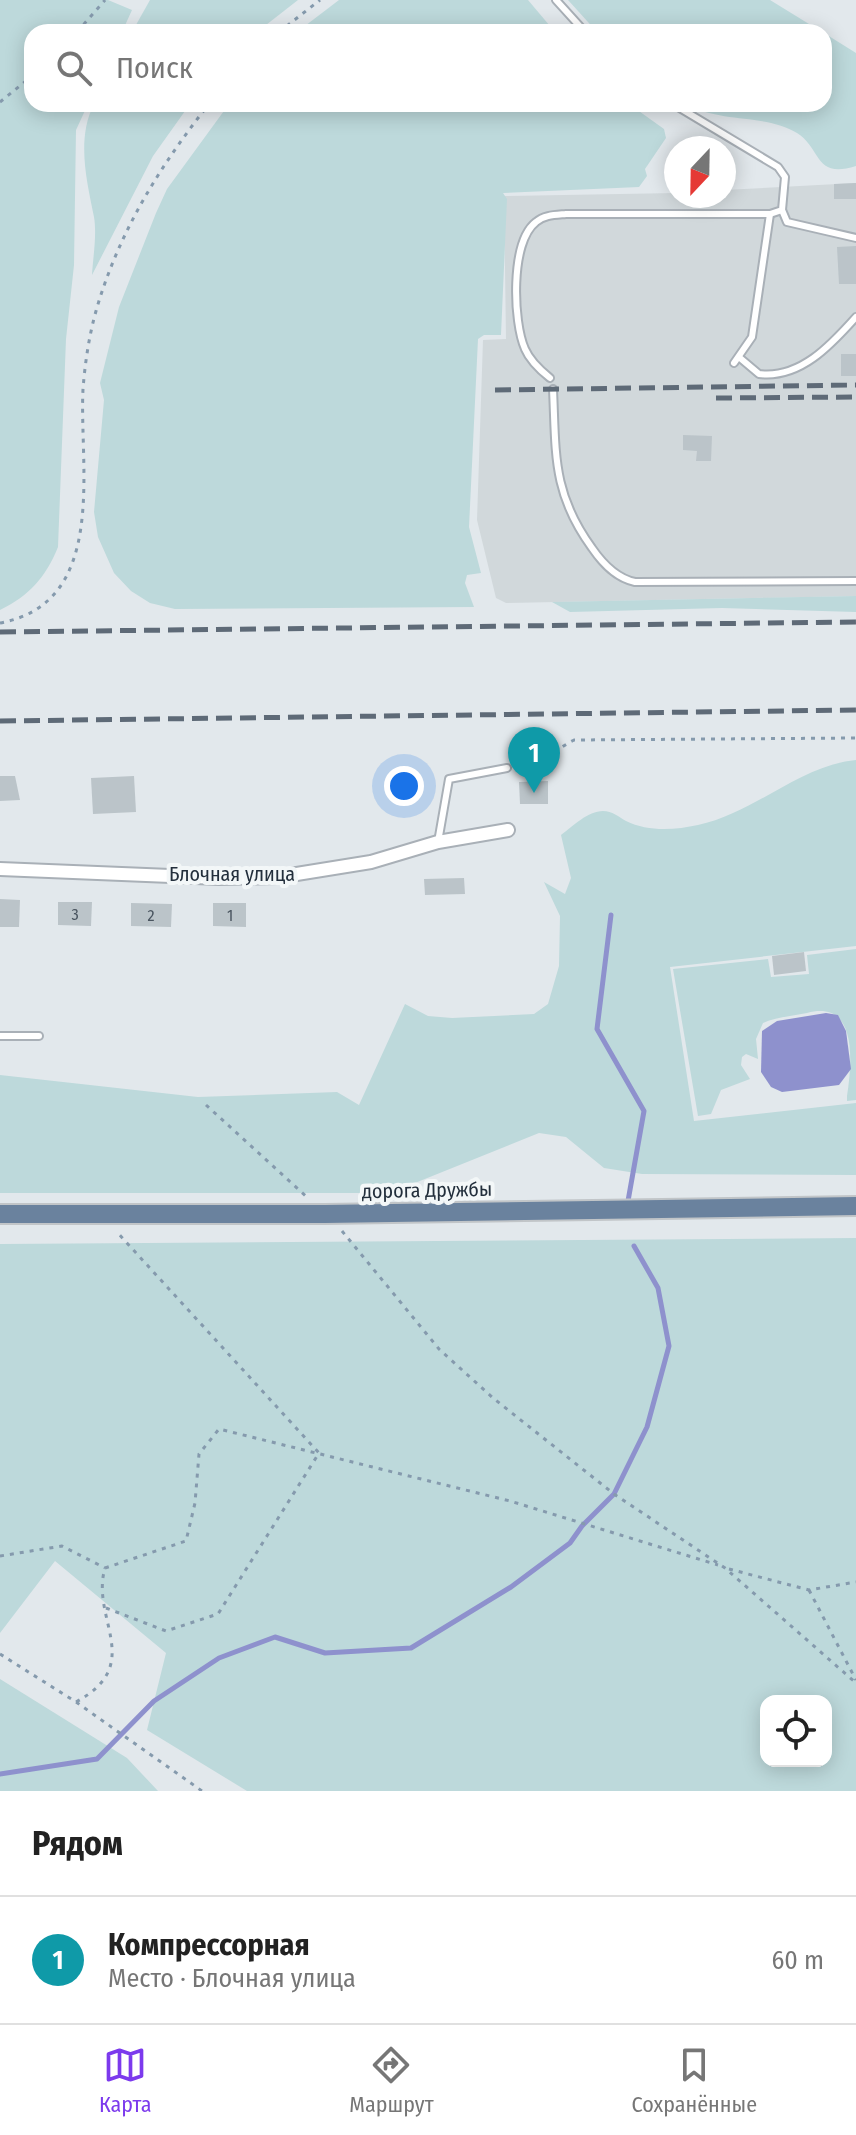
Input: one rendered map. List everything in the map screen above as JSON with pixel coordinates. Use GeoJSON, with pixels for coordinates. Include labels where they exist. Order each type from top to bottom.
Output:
{"type":"FeatureCollection","features":[{"type":"Feature","properties":{"kind":"main road","name":"дорога Дружбы"},"geometry":{"type":"LineString","coordinates":[[0,1214],[325,1214],[856,1206]]}},
{"type":"Feature","properties":{"kind":"street","name":"Блочная улица"},"geometry":{"type":"LineString","coordinates":[[0,869],[219,878],[278,877],[371,862],[438,842],[508,830]]}},
{"type":"Feature","properties":{"kind":"lane"},"geometry":{"type":"LineString","coordinates":[[556,0],[578,24]]}},
{"type":"Feature","properties":{"kind":"lane"},"geometry":{"type":"LineString","coordinates":[[686,112],[778,167],[785,177],[782,210],[787,222],[856,238]]}},
{"type":"Feature","properties":{"kind":"lane"},"geometry":{"type":"LineString","coordinates":[[550,378],[528,354],[518,322],[519,257],[524,237],[536,221],[566,214],[770,214],[782,210]]}},
{"type":"Feature","properties":{"kind":"lane"},"geometry":{"type":"LineString","coordinates":[[770,214],[752,337],[737,360],[759,374],[792,369],[824,352],[856,317]]}},
{"type":"Feature","properties":{"kind":"lane"},"geometry":{"type":"LineString","coordinates":[[553,389],[558,477],[563,499],[578,530],[616,575],[635,582],[856,581]]}},
{"type":"Feature","properties":{"kind":"lane"},"geometry":{"type":"LineString","coordinates":[[438,842],[449,779],[507,768]]}},
{"type":"Feature","properties":{"kind":"lane"},"geometry":{"type":"LineString","coordinates":[[0,1036],[39,1036]]}},
{"type":"Feature","properties":{"kind":"path"},"geometry":{"type":"LineString","coordinates":[[84,24],[105,0]]}},
{"type":"Feature","properties":{"kind":"path"},"geometry":{"type":"LineString","coordinates":[[289,24],[320,0]]}},
{"type":"Feature","properties":{"kind":"path"},"geometry":{"type":"LineString","coordinates":[[0,102],[24,82]]}},
{"type":"Feature","properties":{"kind":"path"},"geometry":{"type":"LineString","coordinates":[[0,623],[30,614],[54,592],[72,567],[79,544],[83,504],[83,391],[95,314],[118,246],[163,166],[203,112]]}},
{"type":"Feature","properties":{"kind":"path"},"geometry":{"type":"LineString","coordinates":[[507,768],[545,761],[553,751],[574,740],[856,738]]}},
{"type":"Feature","properties":{"kind":"path"},"geometry":{"type":"LineString","coordinates":[[206,1105],[325,1214],[390,1286],[439,1349],[493,1398],[614,1494],[725,1568],[856,1682]]}},
{"type":"Feature","properties":{"kind":"path"},"geometry":{"type":"LineString","coordinates":[[116,1231],[319,1453]]}},
{"type":"Feature","properties":{"kind":"path"},"geometry":{"type":"LineString","coordinates":[[0,1556],[62,1546],[105,1568],[186,1541],[195,1503],[199,1454],[219,1429],[510,1501],[725,1568],[809,1590],[856,1582]]}},
{"type":"Feature","properties":{"kind":"path"},"geometry":{"type":"LineString","coordinates":[[106,1608],[166,1631],[218,1614],[319,1453]]}},
{"type":"Feature","properties":{"kind":"path"},"geometry":{"type":"LineString","coordinates":[[76,1702],[90,1694],[113,1665],[113,1640],[101,1582],[105,1568]]}},
{"type":"Feature","properties":{"kind":"path"},"geometry":{"type":"LineString","coordinates":[[809,1590],[856,1682]]}},
{"type":"Feature","properties":{"kind":"path"},"geometry":{"type":"LineString","coordinates":[[0,1654],[76,1702],[202,1791]]}},
{"type":"Feature","properties":{"kind":"shaded area"},"geometry":{"type":"Polygon","coordinates":[[[0,0],[108,0],[132,10],[126,24],[24,24],[24,112],[84,112],[76,130],[74,265],[66,339],[58,547],[48,568],[35,584],[0,610],[0,0]]]}},
{"type":"Feature","properties":{"kind":"shaded area"},"geometry":{"type":"Polygon","coordinates":[[[150,0],[298,0],[267,24],[136,24],[150,0]]]}},
{"type":"Feature","properties":{"kind":"shaded area"},"geometry":{"type":"Polygon","coordinates":[[[339,0],[528,0],[548,24],[308,24],[339,0]]]}},
{"type":"Feature","properties":{"kind":"shaded area"},"geometry":{"type":"Polygon","coordinates":[[[568,0],[770,0],[809,24],[590,24],[568,0]]]}},
{"type":"Feature","properties":{"kind":"shaded area"},"geometry":{"type":"Polygon","coordinates":[[[832,38],[856,53],[856,166],[833,169],[825,165],[805,140],[784,127],[707,112],[832,112],[832,38]]]}},
{"type":"Feature","properties":{"kind":"shaded area"},"geometry":{"type":"Polygon","coordinates":[[[91,112],[184,112],[153,156],[92,275],[95,224],[84,146],[91,112]]]}},
{"type":"Feature","properties":{"kind":"shaded area"},"geometry":{"type":"Polygon","coordinates":[[[223,112],[640,112],[664,129],[666,136],[645,169],[647,176],[639,187],[503,193],[507,199],[501,335],[484,335],[478,339],[469,527],[481,573],[467,575],[465,583],[474,607],[175,609],[150,603],[131,591],[114,573],[98,537],[94,512],[104,400],[100,383],[119,307],[167,189],[223,112]]]}},
{"type":"Feature","properties":{"kind":"shaded area"},"geometry":{"type":"Polygon","coordinates":[[[856,183],[856,596],[506,603],[496,598],[477,520],[483,340],[506,339],[504,196],[664,193],[664,208],[736,208],[736,189],[856,183]]]}},
{"type":"Feature","properties":{"kind":"shaded area"},"geometry":{"type":"Polygon","coordinates":[[[856,596],[856,612],[722,608],[570,612],[552,602],[856,596]]]}},
{"type":"Feature","properties":{"kind":"shaded area"},"geometry":{"type":"Polygon","coordinates":[[[856,760],[856,946],[670,967],[694,1121],[856,1103],[856,1175],[642,1174],[604,1168],[566,1137],[539,1133],[400,1189],[370,1193],[0,1193],[0,1075],[198,1097],[337,1092],[359,1105],[405,1004],[428,1016],[452,1018],[534,1014],[548,1004],[559,966],[560,916],[544,882],[565,894],[571,878],[561,835],[581,820],[603,811],[634,825],[652,828],[698,825],[739,810],[816,771],[856,760]]]}},
{"type":"Feature","properties":{"kind":"shaded area"},"geometry":{"type":"Polygon","coordinates":[[[856,949],[856,1100],[847,1101],[850,1065],[848,1035],[835,1015],[823,1011],[763,1023],[756,1039],[758,1059],[746,1054],[742,1057],[741,1065],[750,1079],[721,1090],[711,1114],[698,1116],[673,969],[768,959],[771,977],[809,974],[807,955],[856,949]]]}},
{"type":"Feature","properties":{"kind":"shaded area"},"geometry":{"type":"Polygon","coordinates":[[[856,1238],[856,1791],[247,1791],[147,1730],[166,1653],[55,1561],[0,1633],[0,1244],[856,1238]]]}},
{"type":"Feature","properties":{"kind":"shaded area"},"geometry":{"type":"Polygon","coordinates":[[[0,1679],[127,1758],[158,1791],[0,1791],[0,1679]]]}},
{"type":"Feature","properties":{"kind":"water"},"geometry":{"type":"Polygon","coordinates":[[[826,1013],[838,1015],[846,1031],[851,1069],[839,1085],[782,1092],[771,1087],[761,1072],[762,1031],[777,1021],[826,1013]]]}},
{"type":"Feature","properties":{"kind":"building"},"geometry":{"type":"Polygon","coordinates":[[[856,183],[856,199],[834,199],[834,184],[856,183]]]}},
{"type":"Feature","properties":{"kind":"building"},"geometry":{"type":"Polygon","coordinates":[[[856,246],[856,284],[839,284],[837,247],[856,246]]]}},
{"type":"Feature","properties":{"kind":"building"},"geometry":{"type":"Polygon","coordinates":[[[841,354],[856,354],[856,376],[841,376],[841,354]]]}},
{"type":"Feature","properties":{"kind":"building"},"geometry":{"type":"Polygon","coordinates":[[[683,435],[712,436],[711,461],[696,461],[697,451],[683,450],[683,435]]]}},
{"type":"Feature","properties":{"kind":"building"},"geometry":{"type":"Polygon","coordinates":[[[0,776],[15,776],[20,800],[0,801],[0,776]]]}},
{"type":"Feature","properties":{"kind":"building"},"geometry":{"type":"Polygon","coordinates":[[[134,776],[136,812],[93,814],[91,778],[134,776]]]}},
{"type":"Feature","properties":{"kind":"building"},"geometry":{"type":"Polygon","coordinates":[[[548,781],[548,804],[520,804],[519,782],[548,781]]]}},
{"type":"Feature","properties":{"kind":"building"},"geometry":{"type":"Polygon","coordinates":[[[464,878],[465,894],[425,895],[424,879],[464,878]]]}},
{"type":"Feature","properties":{"kind":"building"},"geometry":{"type":"Polygon","coordinates":[[[0,899],[20,900],[19,927],[0,927],[0,899]]]}},
{"type":"Feature","properties":{"kind":"building"},"geometry":{"type":"Polygon","coordinates":[[[58,902],[92,902],[91,926],[58,925],[58,902]]]}},
{"type":"Feature","properties":{"kind":"building"},"geometry":{"type":"Polygon","coordinates":[[[131,903],[172,904],[171,927],[131,926],[131,903]]]}},
{"type":"Feature","properties":{"kind":"building"},"geometry":{"type":"Polygon","coordinates":[[[213,903],[246,903],[246,927],[213,926],[213,903]]]}},
{"type":"Feature","properties":{"kind":"building"},"geometry":{"type":"Polygon","coordinates":[[[804,952],[806,971],[774,975],[772,956],[804,952]]]}},
{"type":"Feature","properties":{"kind":"waterway"},"geometry":{"type":"LineString","coordinates":[[611,915],[597,1029],[644,1111],[628,1201]]}},
{"type":"Feature","properties":{"kind":"waterway"},"geometry":{"type":"LineString","coordinates":[[0,1774],[97,1759],[154,1701],[219,1658],[275,1637],[325,1653],[411,1648],[511,1587],[570,1543],[582,1526],[614,1494],[647,1427],[669,1346],[658,1288],[634,1246]]}},
{"type":"Feature","properties":{"kind":"railway"},"geometry":{"type":"LineString","coordinates":[[495,390],[856,385]]}},
{"type":"Feature","properties":{"kind":"railway"},"geometry":{"type":"LineString","coordinates":[[716,398],[856,397]]}},
{"type":"Feature","properties":{"kind":"railway"},"geometry":{"type":"LineString","coordinates":[[0,632],[856,622]]}},
{"type":"Feature","properties":{"kind":"railway"},"geometry":{"type":"LineString","coordinates":[[0,721],[856,710]]}},
{"type":"Feature","properties":{"kind":"place","name":"Компрессорная"},"geometry":{"type":"Point","coordinates":[534,793]}}]}
